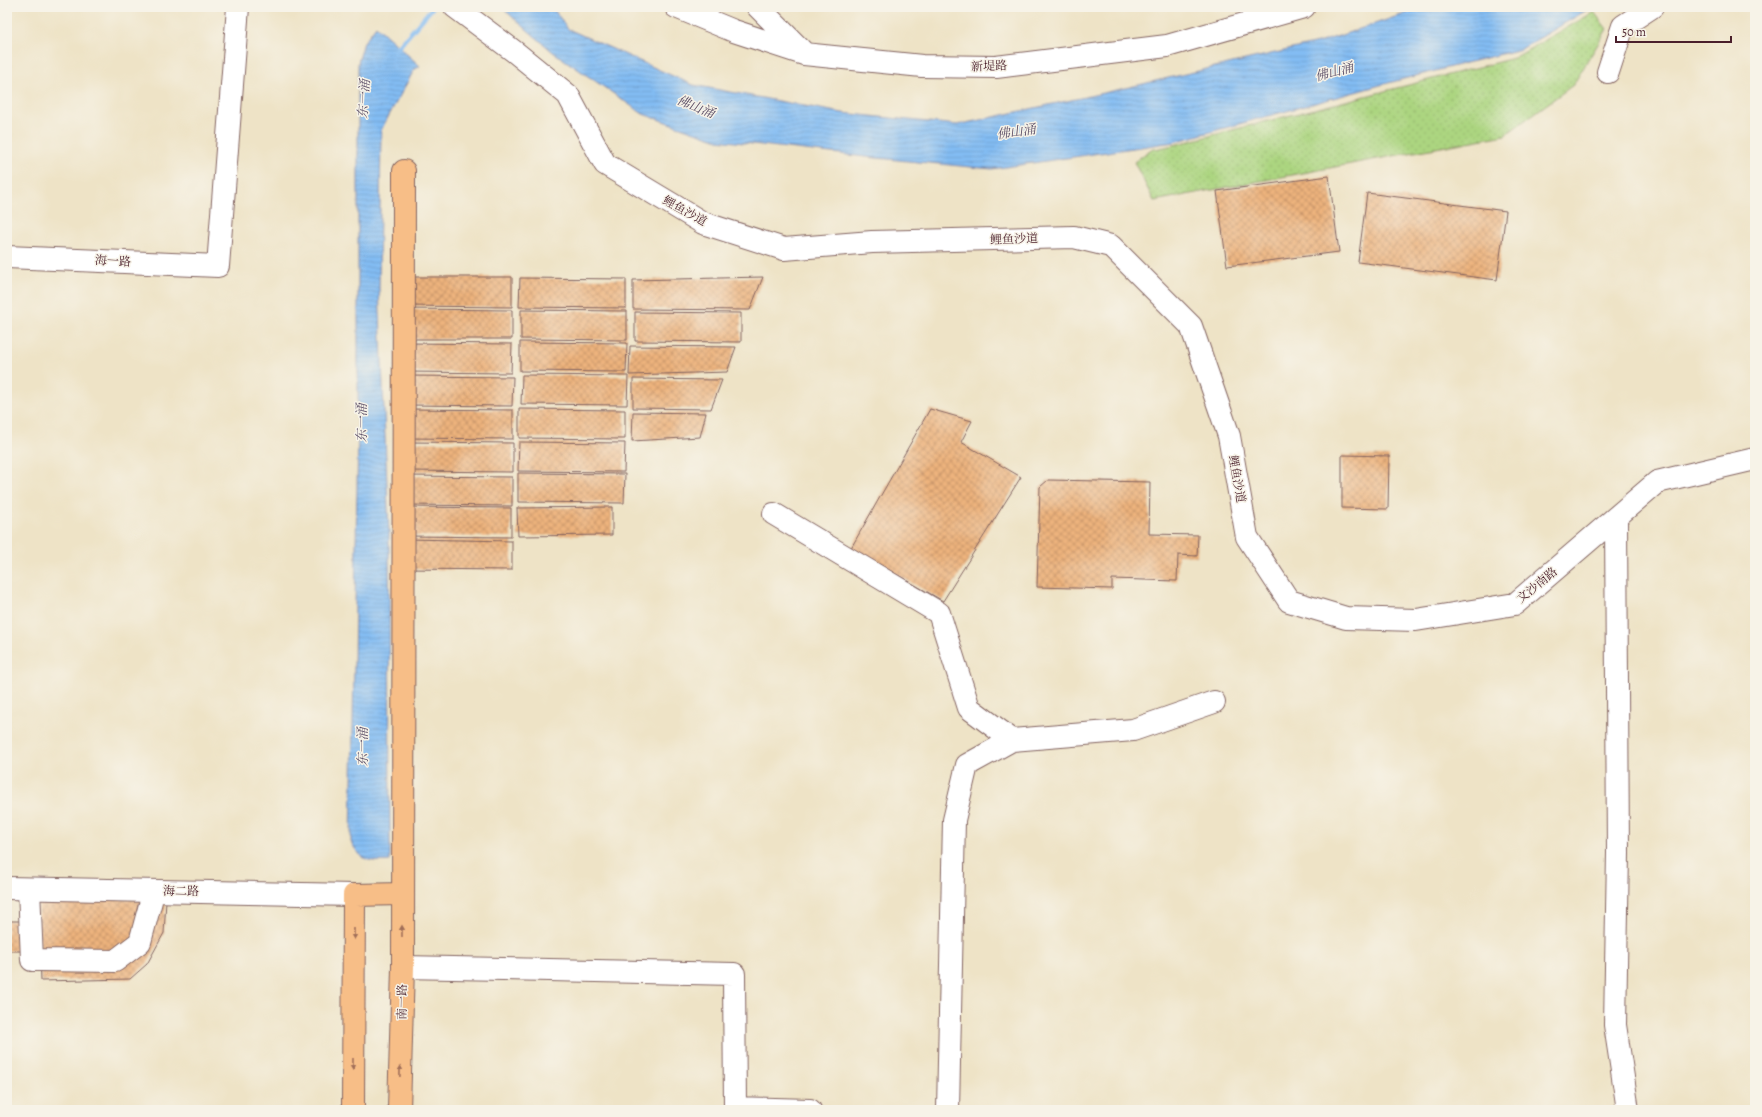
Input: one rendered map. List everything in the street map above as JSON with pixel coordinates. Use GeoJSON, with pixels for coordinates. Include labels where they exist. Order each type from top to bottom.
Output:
{"type":"FeatureCollection","features":[{"type":"Feature","properties":{"kind":"main road","name":"南一路"},"geometry":{"type":"LineString","coordinates":[[399,1110],[402,967],[404,171]]}},
{"type":"Feature","properties":{"kind":"main road"},"geometry":{"type":"LineString","coordinates":[[353,1110],[354,895],[402,894]]}},
{"type":"Feature","properties":{"kind":"street","name":"海一路"},"geometry":{"type":"LineString","coordinates":[[7,257],[218,266],[238,7]]}},
{"type":"Feature","properties":{"kind":"street","name":"鲤鱼沙道"},"geometry":{"type":"LineString","coordinates":[[455,7],[515,52],[568,95],[605,164],[703,223],[784,249],[872,242],[1074,237],[1110,246],[1191,326],[1229,436],[1247,537],[1289,601]]}},
{"type":"Feature","properties":{"kind":"street","name":"新堤路"},"geometry":{"type":"LineString","coordinates":[[676,7],[734,31],[804,54],[922,66],[996,67],[1167,46],[1304,7]]}},
{"type":"Feature","properties":{"kind":"street"},"geometry":{"type":"LineString","coordinates":[[758,7],[804,54]]}},
{"type":"Feature","properties":{"kind":"street"},"geometry":{"type":"LineString","coordinates":[[1608,72],[1623,26],[1652,7]]}},
{"type":"Feature","properties":{"kind":"street","name":"文沙南路"},"geometry":{"type":"LineString","coordinates":[[1289,601],[1346,618],[1416,620],[1516,604],[1657,482],[1755,459]]}},
{"type":"Feature","properties":{"kind":"street"},"geometry":{"type":"LineString","coordinates":[[774,514],[938,613],[969,708],[1012,740]]}},
{"type":"Feature","properties":{"kind":"street"},"geometry":{"type":"LineString","coordinates":[[1616,518],[1618,853],[1614,1025],[1628,1110]]}},
{"type":"Feature","properties":{"kind":"street"},"geometry":{"type":"LineString","coordinates":[[948,1110],[954,820],[967,765],[1012,740],[1133,730],[1214,702]]}},
{"type":"Feature","properties":{"kind":"street","name":"海二路"},"geometry":{"type":"LineString","coordinates":[[7,888],[354,895]]}},
{"type":"Feature","properties":{"kind":"street"},"geometry":{"type":"LineString","coordinates":[[29,889],[32,960],[115,962],[140,942],[151,901],[151,891]]}},
{"type":"Feature","properties":{"kind":"street"},"geometry":{"type":"LineString","coordinates":[[402,967],[734,974],[735,1108],[810,1110]]}},
{"type":"Feature","properties":{"kind":"green space"},"geometry":{"type":"Polygon","coordinates":[[[1594,12],[1607,29],[1573,85],[1505,135],[1154,201],[1134,162],[1150,150],[1514,58],[1594,12]]]}},
{"type":"Feature","properties":{"kind":"water","name":"佛山涌"},"geometry":{"type":"Polygon","coordinates":[[[501,7],[552,7],[568,29],[693,85],[842,113],[957,125],[1117,90],[1318,43],[1425,7],[1592,7],[1521,49],[1384,84],[1174,142],[992,169],[866,157],[718,140],[643,114],[553,52],[501,7]]]}},
{"type":"Feature","properties":{"kind":"water"},"geometry":{"type":"Polygon","coordinates":[[[376,26],[420,66],[414,70],[381,130],[379,288],[389,534],[390,861],[366,859],[362,857],[351,842],[358,429],[358,63],[364,42],[376,26]]]}},
{"type":"Feature","properties":{"kind":"building"},"geometry":{"type":"Polygon","coordinates":[[[1329,176],[1339,252],[1227,266],[1217,191],[1329,176]]]}},
{"type":"Feature","properties":{"kind":"building"},"geometry":{"type":"Polygon","coordinates":[[[1367,193],[1506,211],[1497,280],[1358,262],[1367,193]]]}},
{"type":"Feature","properties":{"kind":"building"},"geometry":{"type":"Polygon","coordinates":[[[406,277],[512,277],[512,307],[406,306],[406,277]]]}},
{"type":"Feature","properties":{"kind":"building"},"geometry":{"type":"Polygon","coordinates":[[[763,277],[750,310],[633,309],[633,280],[763,277]]]}},
{"type":"Feature","properties":{"kind":"building"},"geometry":{"type":"Polygon","coordinates":[[[520,278],[626,279],[626,308],[519,307],[520,278]]]}},
{"type":"Feature","properties":{"kind":"building"},"geometry":{"type":"Polygon","coordinates":[[[406,309],[512,310],[512,339],[406,339],[406,309]]]}},
{"type":"Feature","properties":{"kind":"building"},"geometry":{"type":"Polygon","coordinates":[[[521,310],[627,311],[627,340],[521,339],[521,310]]]}},
{"type":"Feature","properties":{"kind":"building"},"geometry":{"type":"Polygon","coordinates":[[[635,312],[741,313],[741,342],[635,341],[635,312]]]}},
{"type":"Feature","properties":{"kind":"building"},"geometry":{"type":"Polygon","coordinates":[[[520,342],[627,343],[626,372],[520,371],[520,342]]]}},
{"type":"Feature","properties":{"kind":"building"},"geometry":{"type":"Polygon","coordinates":[[[406,343],[512,344],[511,373],[406,372],[406,343]]]}},
{"type":"Feature","properties":{"kind":"building"},"geometry":{"type":"Polygon","coordinates":[[[630,346],[736,347],[727,372],[629,375],[630,346]]]}},
{"type":"Feature","properties":{"kind":"building"},"geometry":{"type":"Polygon","coordinates":[[[522,375],[628,376],[627,405],[521,404],[522,375]]]}},
{"type":"Feature","properties":{"kind":"building"},"geometry":{"type":"Polygon","coordinates":[[[407,376],[513,377],[512,406],[407,405],[407,376]]]}},
{"type":"Feature","properties":{"kind":"building"},"geometry":{"type":"Polygon","coordinates":[[[633,379],[722,380],[711,409],[633,408],[633,379]]]}},
{"type":"Feature","properties":{"kind":"building"},"geometry":{"type":"Polygon","coordinates":[[[407,409],[513,410],[513,439],[407,438],[407,409]]]}},
{"type":"Feature","properties":{"kind":"building"},"geometry":{"type":"Polygon","coordinates":[[[519,409],[625,410],[625,439],[519,438],[519,409]]]}},
{"type":"Feature","properties":{"kind":"building"},"geometry":{"type":"Polygon","coordinates":[[[930,409],[972,421],[961,442],[1021,477],[943,601],[851,548],[930,409]]]}},
{"type":"Feature","properties":{"kind":"building"},"geometry":{"type":"Polygon","coordinates":[[[633,412],[706,413],[700,437],[632,441],[633,412]]]}},
{"type":"Feature","properties":{"kind":"building"},"geometry":{"type":"Polygon","coordinates":[[[407,442],[513,443],[513,472],[407,471],[407,442]]]}},
{"type":"Feature","properties":{"kind":"building"},"geometry":{"type":"Polygon","coordinates":[[[519,442],[625,443],[624,472],[518,471],[519,442]]]}},
{"type":"Feature","properties":{"kind":"building"},"geometry":{"type":"Polygon","coordinates":[[[1342,455],[1389,456],[1388,509],[1342,508],[1342,455]]]}},
{"type":"Feature","properties":{"kind":"building"},"geometry":{"type":"Polygon","coordinates":[[[518,473],[625,474],[624,503],[518,502],[518,473]]]}},
{"type":"Feature","properties":{"kind":"building"},"geometry":{"type":"Polygon","coordinates":[[[406,476],[512,477],[512,506],[406,505],[406,476]]]}},
{"type":"Feature","properties":{"kind":"building"},"geometry":{"type":"Polygon","coordinates":[[[1048,480],[1150,482],[1149,534],[1198,535],[1197,556],[1178,555],[1177,581],[1112,579],[1112,589],[1037,587],[1040,487],[1048,480]]]}},
{"type":"Feature","properties":{"kind":"building"},"geometry":{"type":"Polygon","coordinates":[[[405,507],[511,508],[511,537],[405,536],[405,507]]]}},
{"type":"Feature","properties":{"kind":"building"},"geometry":{"type":"Polygon","coordinates":[[[612,507],[612,535],[518,536],[517,508],[612,507]]]}},
{"type":"Feature","properties":{"kind":"building"},"geometry":{"type":"Polygon","coordinates":[[[406,539],[512,541],[512,570],[406,569],[406,539]]]}},
{"type":"Feature","properties":{"kind":"building"},"geometry":{"type":"Polygon","coordinates":[[[38,896],[166,901],[164,933],[147,964],[130,979],[41,981],[38,896]]]}},
{"type":"Feature","properties":{"kind":"building"},"geometry":{"type":"Polygon","coordinates":[[[7,921],[26,921],[25,951],[7,951],[7,921]]]}},
{"type":"Feature","properties":{"kind":"waterway","name":"东一涌"},"geometry":{"type":"LineString","coordinates":[[395,51],[433,7]]}}]}
